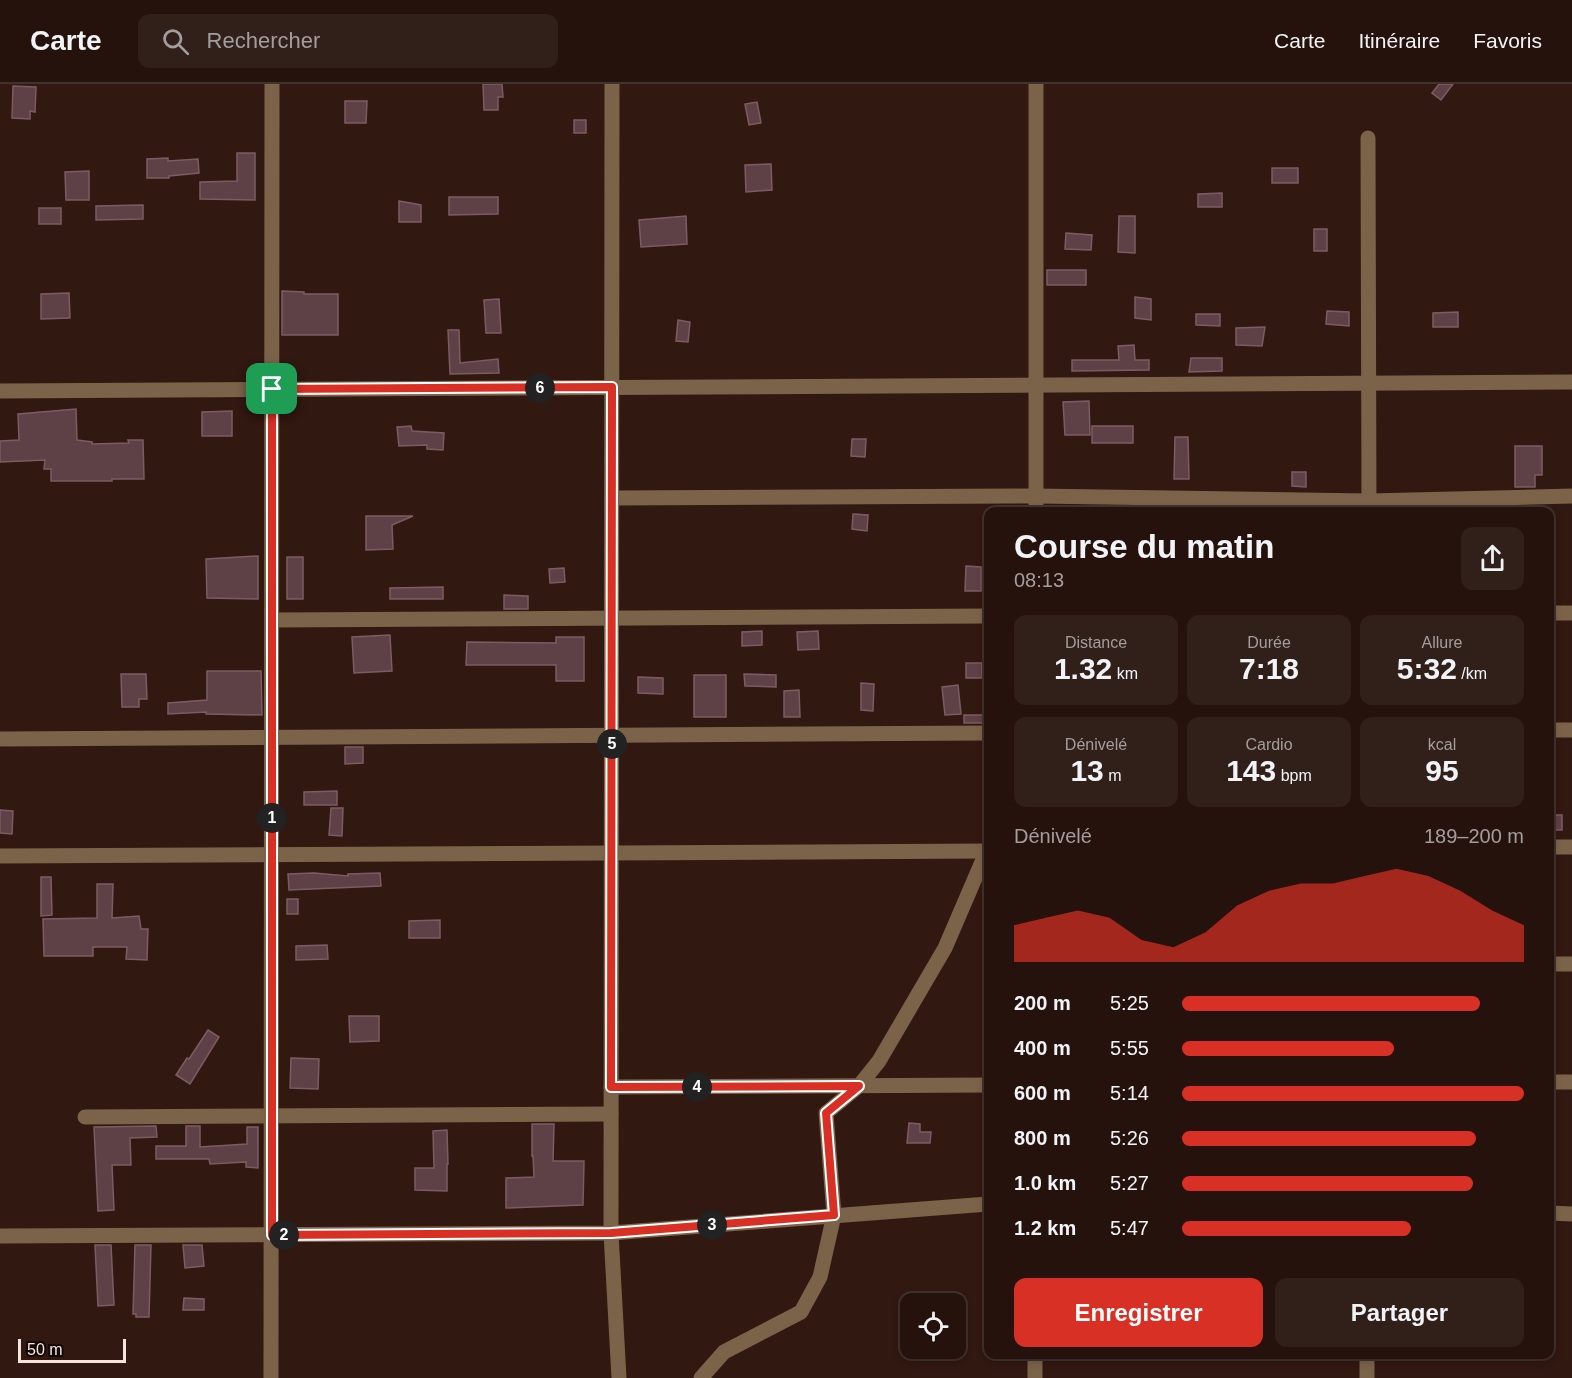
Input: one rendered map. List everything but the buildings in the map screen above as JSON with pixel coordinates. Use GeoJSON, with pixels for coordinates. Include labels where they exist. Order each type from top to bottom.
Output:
{"type":"FeatureCollection","features":[{"type":"Feature","properties":{"kind":"street"},"geometry":{"type":"LineString","coordinates":[[271,1378],[272,84]]}},
{"type":"Feature","properties":{"kind":"street"},"geometry":{"type":"LineString","coordinates":[[612,84],[611,1233],[618,1378]]}},
{"type":"Feature","properties":{"kind":"street"},"geometry":{"type":"LineString","coordinates":[[1036,84],[1036,504]]}},
{"type":"Feature","properties":{"kind":"street"},"geometry":{"type":"LineString","coordinates":[[1368,138],[1369,506]]}},
{"type":"Feature","properties":{"kind":"street"},"geometry":{"type":"LineString","coordinates":[[0,391],[1572,382]]}},
{"type":"Feature","properties":{"kind":"street"},"geometry":{"type":"LineString","coordinates":[[612,498],[1369,506],[1572,496]]}},
{"type":"Feature","properties":{"kind":"street"},"geometry":{"type":"LineString","coordinates":[[1554,613],[1572,613]]}},
{"type":"Feature","properties":{"kind":"street"},"geometry":{"type":"LineString","coordinates":[[272,620],[984,616]]}},
{"type":"Feature","properties":{"kind":"street"},"geometry":{"type":"LineString","coordinates":[[1554,730],[1572,730]]}},
{"type":"Feature","properties":{"kind":"street"},"geometry":{"type":"LineString","coordinates":[[0,739],[984,733]]}},
{"type":"Feature","properties":{"kind":"street"},"geometry":{"type":"LineString","coordinates":[[1554,847],[1572,847]]}},
{"type":"Feature","properties":{"kind":"street"},"geometry":{"type":"LineString","coordinates":[[0,856],[984,850]]}},
{"type":"Feature","properties":{"kind":"street"},"geometry":{"type":"LineString","coordinates":[[701,1378],[724,1352],[801,1312],[820,1277],[834,1215],[826,1113],[859,1086],[879,1061],[945,948],[984,859]]}},
{"type":"Feature","properties":{"kind":"street"},"geometry":{"type":"LineString","coordinates":[[1554,964],[1572,964]]}},
{"type":"Feature","properties":{"kind":"street"},"geometry":{"type":"LineString","coordinates":[[1554,1082],[1572,1082]]}},
{"type":"Feature","properties":{"kind":"street"},"geometry":{"type":"LineString","coordinates":[[611,1087],[984,1085]]}},
{"type":"Feature","properties":{"kind":"street"},"geometry":{"type":"LineString","coordinates":[[85,1117],[611,1114]]}},
{"type":"Feature","properties":{"kind":"street"},"geometry":{"type":"LineString","coordinates":[[0,1236],[611,1233],[984,1204]]}},
{"type":"Feature","properties":{"kind":"street"},"geometry":{"type":"LineString","coordinates":[[1554,1213],[1572,1214]]}},
{"type":"Feature","properties":{"kind":"street"},"geometry":{"type":"LineString","coordinates":[[1035,1359],[1035,1378]]}},
{"type":"Feature","properties":{"kind":"street"},"geometry":{"type":"LineString","coordinates":[[1367,1359],[1367,1378]]}},
{"type":"Feature","properties":{"kind":"route"},"geometry":{"type":"LineString","coordinates":[[612,387],[611,1087],[859,1086],[826,1113],[834,1215],[611,1233],[272,1235],[272,389],[612,387]]}}]}
